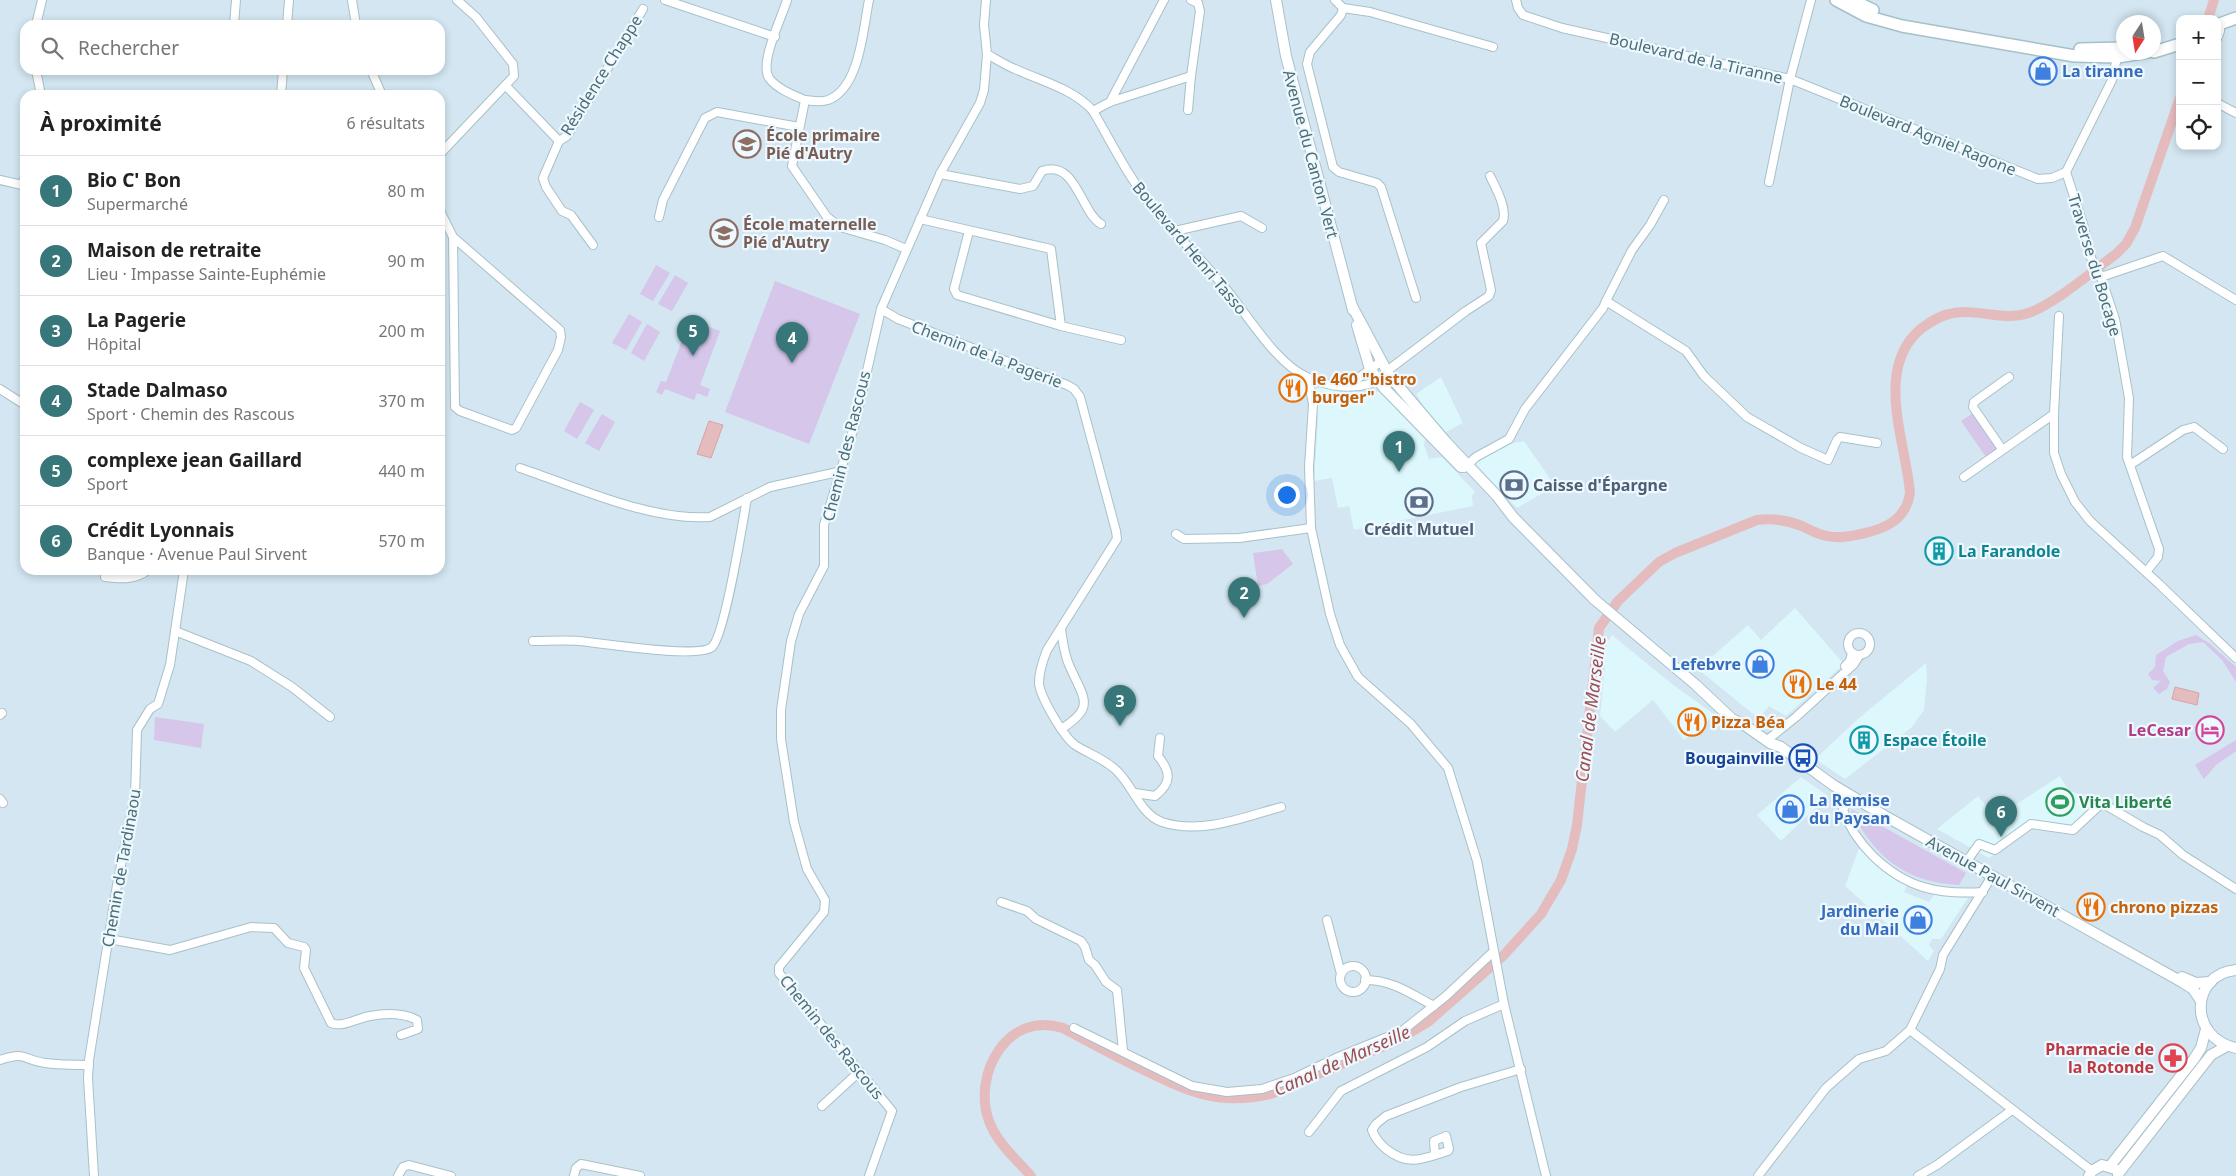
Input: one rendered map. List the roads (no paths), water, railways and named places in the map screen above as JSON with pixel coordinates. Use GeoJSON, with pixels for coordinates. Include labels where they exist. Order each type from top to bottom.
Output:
{"type":"FeatureCollection","features":[{"type":"Feature","properties":{"kind":"main road"},"geometry":{"type":"LineString","coordinates":[[1836,0],[1876,20],[2056,51],[2075,56],[2116,52]]}},
{"type":"Feature","properties":{"kind":"main road"},"geometry":{"type":"LineString","coordinates":[[1852,0],[1874,11],[1924,28]]}},
{"type":"Feature","properties":{"kind":"main road"},"geometry":{"type":"LineString","coordinates":[[2221,28],[2236,18]]}},
{"type":"Feature","properties":{"kind":"main road"},"geometry":{"type":"LineString","coordinates":[[2221,29],[2236,26]]}},
{"type":"Feature","properties":{"kind":"main road"},"geometry":{"type":"LineString","coordinates":[[2161,42],[2176,38]]}},
{"type":"Feature","properties":{"kind":"main road"},"geometry":{"type":"LineString","coordinates":[[2161,50],[2176,45]]}},
{"type":"Feature","properties":{"kind":"street"},"geometry":{"type":"LineString","coordinates":[[37,20],[42,0]]}},
{"type":"Feature","properties":{"kind":"street"},"geometry":{"type":"LineString","coordinates":[[234,20],[236,0]]}},
{"type":"Feature","properties":{"kind":"street"},"geometry":{"type":"LineString","coordinates":[[287,20],[289,0]]}},
{"type":"Feature","properties":{"kind":"street"},"geometry":{"type":"LineString","coordinates":[[352,0],[355,20]]}},
{"type":"Feature","properties":{"kind":"street"},"geometry":{"type":"LineString","coordinates":[[445,149],[514,76],[513,64],[476,17],[457,0]]}},
{"type":"Feature","properties":{"kind":"street"},"geometry":{"type":"LineString","coordinates":[[665,0],[775,37]]}},
{"type":"Feature","properties":{"kind":"street"},"geometry":{"type":"LineString","coordinates":[[787,0],[766,63],[769,78],[785,91],[805,100],[828,100],[842,90],[850,81],[855,70],[869,0]]}},
{"type":"Feature","properties":{"kind":"street"},"geometry":{"type":"LineString","coordinates":[[986,0],[984,25],[987,54]]}},
{"type":"Feature","properties":{"kind":"street"},"geometry":{"type":"LineString","coordinates":[[1110,102],[1164,0]]}},
{"type":"Feature","properties":{"kind":"street"},"geometry":{"type":"LineString","coordinates":[[1188,110],[1200,11],[1198,3],[1191,0]]}},
{"type":"Feature","properties":{"kind":"street","name":"Avenue du Canton Vert"},"geometry":{"type":"LineString","coordinates":[[1276,0],[1286,56],[1370,369],[1379,381],[1465,467],[1497,496],[1556,563],[1604,607]]}},
{"type":"Feature","properties":{"kind":"street"},"geometry":{"type":"LineString","coordinates":[[1335,0],[1343,8],[1379,14],[1493,47]]}},
{"type":"Feature","properties":{"kind":"street","name":"Boulevard de la Tiranne"},"geometry":{"type":"LineString","coordinates":[[1516,0],[1518,8],[1523,15],[1562,28],[1790,79],[1811,0]]}},
{"type":"Feature","properties":{"kind":"street"},"geometry":{"type":"LineString","coordinates":[[1343,8],[1341,15],[1310,52],[1307,64],[1333,167],[1339,172],[1377,183],[1382,187],[1416,298]]}},
{"type":"Feature","properties":{"kind":"street","name":"Résidence Chappe"},"geometry":{"type":"LineString","coordinates":[[592,245],[571,215],[562,210],[546,187],[544,178],[559,141],[568,136],[643,9]]}},
{"type":"Feature","properties":{"kind":"street","name":"Boulevard Henri Tasso"},"geometry":{"type":"LineString","coordinates":[[987,54],[1013,68],[1072,94],[1086,103],[1093,111],[1134,182],[1156,211],[1223,284],[1254,327],[1294,369],[1308,378],[1326,384],[1353,388],[1379,381],[1466,311],[1489,296],[1491,290],[1481,243],[1503,222],[1504,217],[1497,190],[1490,176]]}},
{"type":"Feature","properties":{"kind":"street","name":"Chemin des Rascous"},"geometry":{"type":"LineString","coordinates":[[869,1176],[892,1110],[779,973],[779,967],[824,912],[825,900],[822,891],[807,869],[794,822],[781,739],[780,716],[791,642],[798,614],[824,566],[824,526],[842,471],[880,309],[940,174],[980,103],[984,90],[987,54]]}},
{"type":"Feature","properties":{"kind":"street","name":"Traverse du Bocage"},"geometry":{"type":"LineString","coordinates":[[2118,60],[2112,80],[2066,172],[2093,264],[2100,275],[2115,319],[2129,398],[2127,457],[2159,548],[2158,557],[2146,572]]}},
{"type":"Feature","properties":{"kind":"street"},"geometry":{"type":"LineString","coordinates":[[37,75],[40,90]]}},
{"type":"Feature","properties":{"kind":"street"},"geometry":{"type":"LineString","coordinates":[[281,90],[283,75]]}},
{"type":"Feature","properties":{"kind":"street"},"geometry":{"type":"LineString","coordinates":[[373,75],[380,90]]}},
{"type":"Feature","properties":{"kind":"street"},"geometry":{"type":"LineString","coordinates":[[1093,111],[1110,102],[1191,76]]}},
{"type":"Feature","properties":{"kind":"street"},"geometry":{"type":"LineString","coordinates":[[1769,182],[1790,79]]}},
{"type":"Feature","properties":{"kind":"street","name":"Boulevard Agniel Ragone"},"geometry":{"type":"LineString","coordinates":[[1790,79],[2038,180],[2052,178],[2066,172]]}},
{"type":"Feature","properties":{"kind":"street","name":"Résidence Chappe"},"geometry":{"type":"LineString","coordinates":[[506,86],[559,141]]}},
{"type":"Feature","properties":{"kind":"street"},"geometry":{"type":"LineString","coordinates":[[805,100],[792,166],[827,217],[840,227],[885,240],[906,249]]}},
{"type":"Feature","properties":{"kind":"street"},"geometry":{"type":"LineString","coordinates":[[2221,105],[2236,113]]}},
{"type":"Feature","properties":{"kind":"street"},"geometry":{"type":"LineString","coordinates":[[659,217],[663,200],[705,118],[718,112],[799,127]]}},
{"type":"Feature","properties":{"kind":"street"},"geometry":{"type":"LineString","coordinates":[[940,174],[1020,189],[1033,186],[1042,171],[1047,169],[1056,170],[1064,173],[1072,180],[1090,213],[1101,224]]}},
{"type":"Feature","properties":{"kind":"street"},"geometry":{"type":"LineString","coordinates":[[0,180],[20,185]]}},
{"type":"Feature","properties":{"kind":"street"},"geometry":{"type":"LineString","coordinates":[[1465,467],[1476,457],[1509,439],[1525,409],[1602,308],[1632,250],[1650,225],[1664,200]]}},
{"type":"Feature","properties":{"kind":"street"},"geometry":{"type":"LineString","coordinates":[[1174,231],[1241,216],[1262,228]]}},
{"type":"Feature","properties":{"kind":"street"},"geometry":{"type":"LineString","coordinates":[[920,219],[1051,249],[1061,326]]}},
{"type":"Feature","properties":{"kind":"street"},"geometry":{"type":"LineString","coordinates":[[445,221],[453,237],[560,330],[561,337],[558,350],[516,428],[512,430],[460,411],[456,407],[453,237]]}},
{"type":"Feature","properties":{"kind":"street"},"geometry":{"type":"LineString","coordinates":[[969,231],[954,289],[957,295],[1061,326],[1121,340]]}},
{"type":"Feature","properties":{"kind":"street"},"geometry":{"type":"LineString","coordinates":[[2100,275],[2163,256],[2236,300]]}},
{"type":"Feature","properties":{"kind":"street"},"geometry":{"type":"LineString","coordinates":[[1606,300],[1686,351],[1704,376],[1747,417],[1801,448],[1828,460],[1840,437],[1877,443]]}},
{"type":"Feature","properties":{"kind":"street","name":"Avenue du Canton Vert"},"geometry":{"type":"LineString","coordinates":[[1352,306],[1380,362],[1465,467]]}},
{"type":"Feature","properties":{"kind":"street","name":"Chemin de la Pagerie"},"geometry":{"type":"LineString","coordinates":[[880,309],[898,319],[1067,385],[1080,396],[1117,539],[1047,650],[1042,664],[1039,685],[1061,729],[1074,744],[1105,761],[1118,771],[1135,793],[1141,805],[1160,821],[1198,827],[1282,807]]}},
{"type":"Feature","properties":{"kind":"street"},"geometry":{"type":"LineString","coordinates":[[2059,316],[2054,453],[2075,502],[2090,521],[2236,658]]}},
{"type":"Feature","properties":{"kind":"street","name":"Boulevard Henri Tasso"},"geometry":{"type":"LineString","coordinates":[[1326,384],[1349,384],[1380,362]]}},
{"type":"Feature","properties":{"kind":"street"},"geometry":{"type":"LineString","coordinates":[[2002,450],[1973,407],[1974,402],[2009,377]]}},
{"type":"Feature","properties":{"kind":"street"},"geometry":{"type":"LineString","coordinates":[[1308,378],[1313,404],[1309,467],[1312,528],[1330,614],[1348,662],[1358,677],[1411,724],[1448,768],[1477,861],[1494,959],[1546,1176]]}},
{"type":"Feature","properties":{"kind":"street"},"geometry":{"type":"LineString","coordinates":[[0,389],[20,401]]}},
{"type":"Feature","properties":{"kind":"street"},"geometry":{"type":"LineString","coordinates":[[1964,477],[2054,414]]}},
{"type":"Feature","properties":{"kind":"street"},"geometry":{"type":"LineString","coordinates":[[2130,465],[2183,430],[2194,427],[2223,449]]}},
{"type":"Feature","properties":{"kind":"street"},"geometry":{"type":"LineString","coordinates":[[520,468],[647,511],[710,517],[770,487],[842,471]]}},
{"type":"Feature","properties":{"kind":"street"},"geometry":{"type":"LineString","coordinates":[[533,641],[577,641],[680,652],[706,650],[712,646],[717,638],[728,597],[747,498]]}},
{"type":"Feature","properties":{"kind":"street"},"geometry":{"type":"LineString","coordinates":[[1176,534],[1184,539],[1239,538],[1312,528]]}},
{"type":"Feature","properties":{"kind":"street"},"geometry":{"type":"LineString","coordinates":[[105,577],[122,579],[141,575]]}},
{"type":"Feature","properties":{"kind":"street","name":"Chemin de Tardinaou"},"geometry":{"type":"LineString","coordinates":[[94,1176],[89,1066],[117,885],[135,796],[137,730],[150,709],[158,704],[170,665],[183,575]]}},
{"type":"Feature","properties":{"kind":"street","name":"Avenue Paul Sirvent"},"geometry":{"type":"LineString","coordinates":[[1604,607],[1696,685],[1732,719],[1743,724],[1768,742],[1783,756],[1992,876],[2160,969]]}},
{"type":"Feature","properties":{"kind":"street"},"geometry":{"type":"LineString","coordinates":[[1061,629],[1064,651],[1084,696],[1084,704],[1077,719],[1061,729]]}},
{"type":"Feature","properties":{"kind":"street"},"geometry":{"type":"LineString","coordinates":[[175,631],[251,662],[292,687],[330,717]]}},
{"type":"Feature","properties":{"kind":"street"},"geometry":{"type":"LineString","coordinates":[[1768,742],[1779,729],[1796,717],[1854,664],[1855,654]]}},
{"type":"Feature","properties":{"kind":"street"},"geometry":{"type":"LineString","coordinates":[[1135,793],[1155,796],[1166,788],[1168,778],[1165,765],[1158,756],[1160,738]]}},
{"type":"Feature","properties":{"kind":"street"},"geometry":{"type":"LineString","coordinates":[[1850,795],[1843,810],[1847,820],[1868,851],[1893,873],[1914,885],[1940,892],[1983,892]]}},
{"type":"Feature","properties":{"kind":"street"},"geometry":{"type":"LineString","coordinates":[[1967,861],[1979,844],[1995,850],[2031,824],[2072,830],[2102,804],[2160,835],[2183,854],[2236,889]]}},
{"type":"Feature","properties":{"kind":"street"},"geometry":{"type":"LineString","coordinates":[[1758,1176],[1826,1088],[1859,1059],[1886,1051],[1910,1030],[1940,969],[1943,955],[1992,876]]}},
{"type":"Feature","properties":{"kind":"street"},"geometry":{"type":"LineString","coordinates":[[1001,902],[1027,911],[1036,919],[1080,940],[1085,947],[1089,960],[1095,965],[1106,982],[1117,990],[1123,1051]]}},
{"type":"Feature","properties":{"kind":"street"},"geometry":{"type":"LineString","coordinates":[[1327,920],[1341,974],[1342,986],[1350,991],[1362,988],[1365,980],[1364,972],[1358,967],[1346,968],[1341,974]]}},
{"type":"Feature","properties":{"kind":"street"},"geometry":{"type":"LineString","coordinates":[[109,939],[170,950],[251,927],[274,928],[288,944],[304,946],[306,950],[304,968],[331,1023],[340,1024],[370,1016],[390,1014],[417,1020],[418,1029],[400,1035]]}},
{"type":"Feature","properties":{"kind":"street"},"geometry":{"type":"LineString","coordinates":[[1074,1028],[1123,1051],[1181,1082],[1204,1089],[1227,1092],[1262,1089],[1294,1078],[1336,1058],[1402,1031],[1494,959]]}},
{"type":"Feature","properties":{"kind":"street"},"geometry":{"type":"LineString","coordinates":[[2160,969],[2196,982],[2211,982]]}},
{"type":"Feature","properties":{"kind":"street"},"geometry":{"type":"LineString","coordinates":[[2160,969],[2193,989],[2201,1001]]}},
{"type":"Feature","properties":{"kind":"street"},"geometry":{"type":"LineString","coordinates":[[2232,1047],[2215,1040],[2206,1029],[2201,1016],[2201,1001],[2211,982],[2222,974],[2235,969]]}},
{"type":"Feature","properties":{"kind":"street"},"geometry":{"type":"LineString","coordinates":[[1365,980],[1382,980],[1391,983],[1434,1006]]}},
{"type":"Feature","properties":{"kind":"street"},"geometry":{"type":"LineString","coordinates":[[1309,1132],[1341,1092],[1427,1047],[1464,1020],[1504,1004]]}},
{"type":"Feature","properties":{"kind":"street"},"geometry":{"type":"LineString","coordinates":[[2110,1166],[2194,1058],[2201,1048],[2206,1029]]}},
{"type":"Feature","properties":{"kind":"street"},"geometry":{"type":"LineString","coordinates":[[1910,1030],[2091,1173],[2102,1165],[2110,1166],[2118,1175],[2211,1055],[2232,1047]]}},
{"type":"Feature","properties":{"kind":"street"},"geometry":{"type":"LineString","coordinates":[[0,1060],[16,1055],[27,1056],[43,1063],[89,1066]]}},
{"type":"Feature","properties":{"kind":"street"},"geometry":{"type":"LineString","coordinates":[[1435,1155],[1411,1161],[1402,1160],[1381,1145],[1372,1130],[1386,1116],[1461,1088],[1521,1069]]}},
{"type":"Feature","properties":{"kind":"street"},"geometry":{"type":"LineString","coordinates":[[822,1106],[859,1072]]}},
{"type":"Feature","properties":{"kind":"street"},"geometry":{"type":"LineString","coordinates":[[1918,1176],[1937,1165],[2012,1110]]}},
{"type":"Feature","properties":{"kind":"street"},"geometry":{"type":"LineString","coordinates":[[574,1176],[576,1168],[581,1164],[640,1176]]}},
{"type":"Feature","properties":{"kind":"street"},"geometry":{"type":"LineString","coordinates":[[398,1176],[403,1167],[409,1165],[451,1176]]}},
{"type":"Feature","properties":{"kind":"waterway","name":"Canal de Marseille"},"geometry":{"type":"LineString","coordinates":[[2209,15],[2214,0]]}},
{"type":"Feature","properties":{"kind":"waterway","name":"Canal de Marseille"},"geometry":{"type":"LineString","coordinates":[[1031,1176],[1007,1150],[992,1129],[985,1103],[990,1067],[999,1050],[1010,1037],[1025,1028],[1043,1025],[1063,1028],[1132,1064],[1175,1084],[1205,1095],[1221,1098],[1255,1097],[1274,1093],[1396,1041],[1428,1022],[1503,956],[1541,914],[1561,880],[1572,849],[1577,825],[1599,628],[1618,601],[1659,562],[1675,553],[1757,520],[1774,519],[1785,521],[1802,526],[1821,535],[1840,537],[1878,529],[1899,517],[1908,502],[1910,493],[1896,406],[1896,384],[1899,363],[1907,344],[1922,328],[1949,314],[1969,312],[2008,316],[2028,313],[2038,309],[2073,287],[2116,254],[2126,244],[2135,228],[2178,105]]}},
{"type":"Feature","properties":{"kind":"place","name":"La tiranne"},"geometry":{"type":"Point","coordinates":[2043,71]}},
{"type":"Feature","properties":{"kind":"place","name":"École primaire Pié d'Autry"},"geometry":{"type":"Point","coordinates":[747,144]}},
{"type":"Feature","properties":{"kind":"place","name":"École maternelle Pié d'Autry"},"geometry":{"type":"Point","coordinates":[724,233]}},
{"type":"Feature","properties":{"kind":"place","name":"complexe jean Gaillard"},"geometry":{"type":"Point","coordinates":[693,356]}},
{"type":"Feature","properties":{"kind":"place","name":"Stade Dalmaso"},"geometry":{"type":"Point","coordinates":[792,363]}},
{"type":"Feature","properties":{"kind":"place","name":"le 460 \"bistro burger\""},"geometry":{"type":"Point","coordinates":[1293,388]}},
{"type":"Feature","properties":{"kind":"place","name":"Bio C' Bon"},"geometry":{"type":"Point","coordinates":[1399,472]}},
{"type":"Feature","properties":{"kind":"place","name":"Caisse d'Épargne"},"geometry":{"type":"Point","coordinates":[1514,485]}},
{"type":"Feature","properties":{"kind":"place","name":"Crédit Mutuel"},"geometry":{"type":"Point","coordinates":[1419,502]}},
{"type":"Feature","properties":{"kind":"place","name":"La Farandole"},"geometry":{"type":"Point","coordinates":[1939,551]}},
{"type":"Feature","properties":{"kind":"place","name":"Maison de retraite"},"geometry":{"type":"Point","coordinates":[1244,618]}},
{"type":"Feature","properties":{"kind":"place","name":"Lefebvre"},"geometry":{"type":"Point","coordinates":[1760,664]}},
{"type":"Feature","properties":{"kind":"place","name":"Le 44"},"geometry":{"type":"Point","coordinates":[1797,684]}},
{"type":"Feature","properties":{"kind":"place","name":"Pizza Béa"},"geometry":{"type":"Point","coordinates":[1692,722]}},
{"type":"Feature","properties":{"kind":"place","name":"La Pagerie"},"geometry":{"type":"Point","coordinates":[1120,726]}},
{"type":"Feature","properties":{"kind":"place","name":"LeCesar"},"geometry":{"type":"Point","coordinates":[2210,730]}},
{"type":"Feature","properties":{"kind":"place","name":"Espace Étoile"},"geometry":{"type":"Point","coordinates":[1864,740]}},
{"type":"Feature","properties":{"kind":"place","name":"Bougainville"},"geometry":{"type":"Point","coordinates":[1803,758]}},
{"type":"Feature","properties":{"kind":"place","name":"Vita Liberté"},"geometry":{"type":"Point","coordinates":[2060,802]}},
{"type":"Feature","properties":{"kind":"place","name":"La Remise du Paysan"},"geometry":{"type":"Point","coordinates":[1790,809]}},
{"type":"Feature","properties":{"kind":"place","name":"Crédit Lyonnais"},"geometry":{"type":"Point","coordinates":[2001,837]}},
{"type":"Feature","properties":{"kind":"place","name":"chrono pizzas"},"geometry":{"type":"Point","coordinates":[2091,907]}},
{"type":"Feature","properties":{"kind":"place","name":"Jardinerie du Mail"},"geometry":{"type":"Point","coordinates":[1918,920]}},
{"type":"Feature","properties":{"kind":"place","name":"Pharmacie de la Rotonde"},"geometry":{"type":"Point","coordinates":[2173,1058]}}]}
